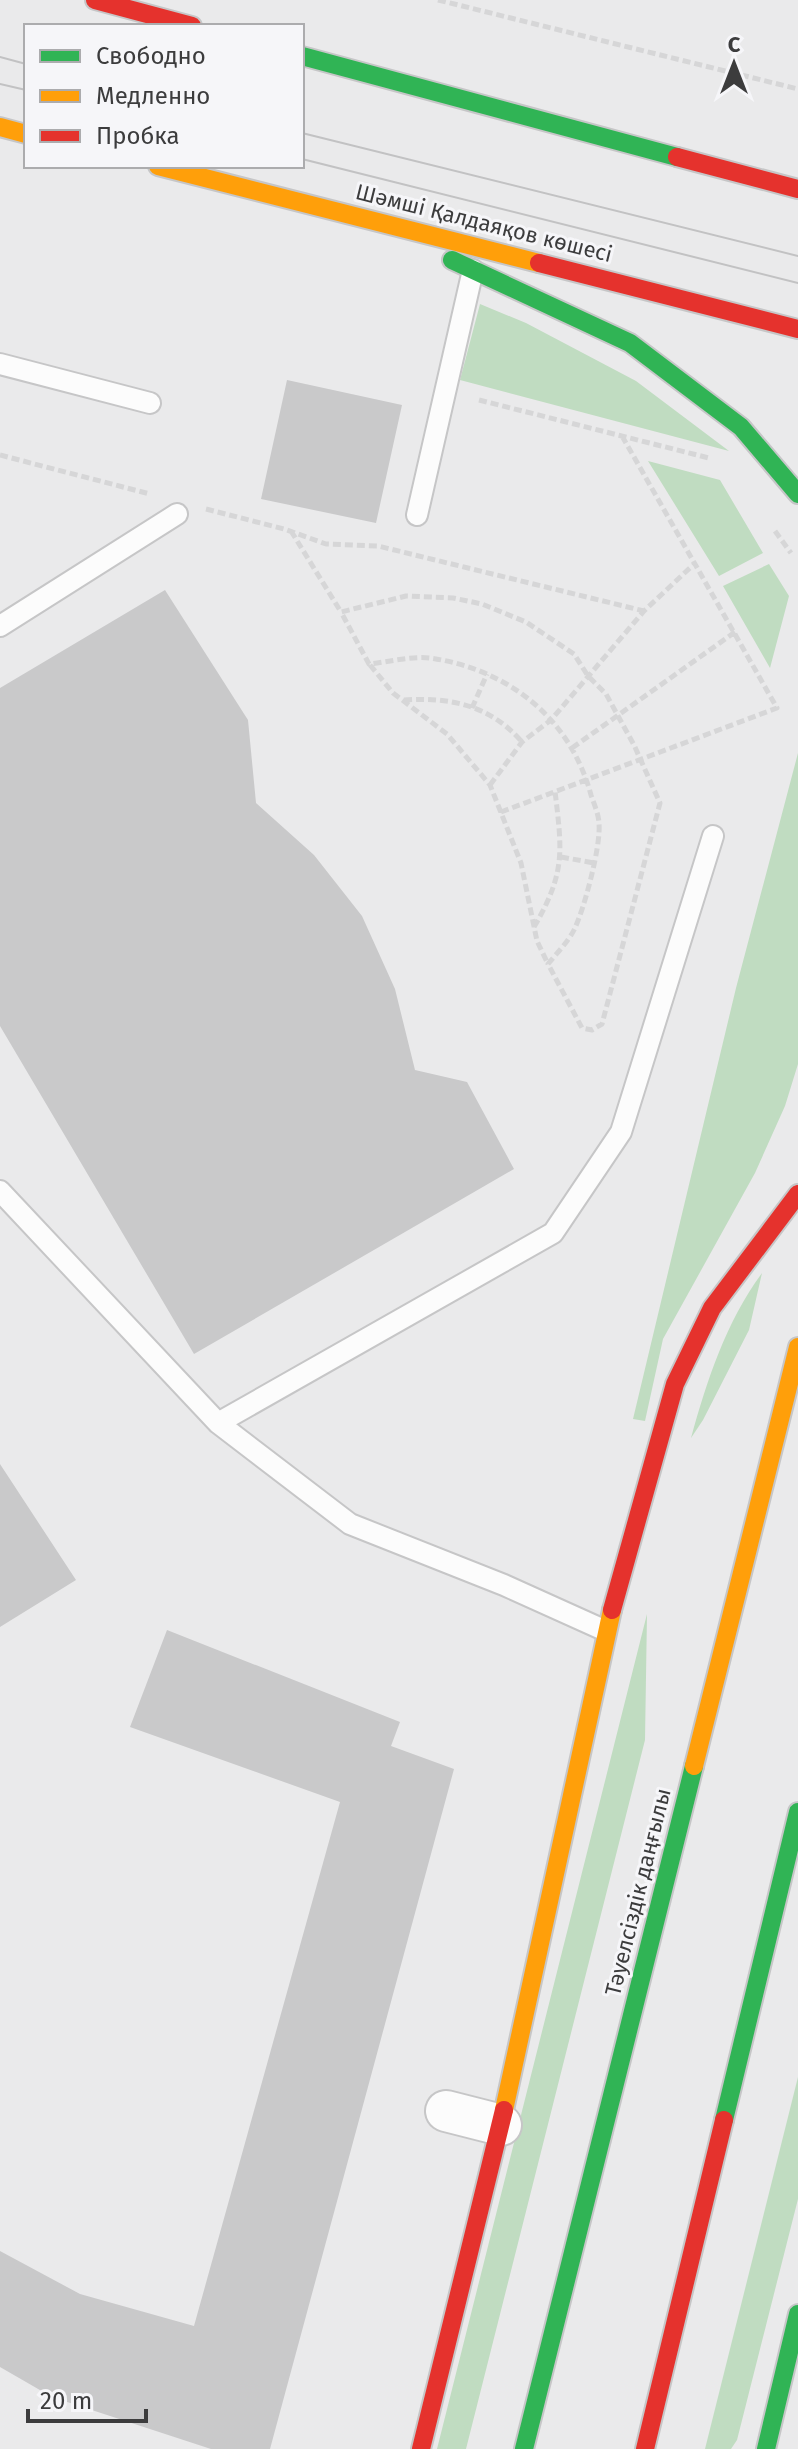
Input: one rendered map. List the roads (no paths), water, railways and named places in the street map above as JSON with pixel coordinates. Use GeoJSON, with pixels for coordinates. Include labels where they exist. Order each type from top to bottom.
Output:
{"type":"FeatureCollection","features":[{"type":"Feature","properties":{"kind":"main road"},"geometry":{"type":"LineString","coordinates":[[98,24],[99,1],[185,24]]}},
{"type":"Feature","properties":{"kind":"main road"},"geometry":{"type":"LineString","coordinates":[[304,57],[798,189]]}},
{"type":"Feature","properties":{"kind":"main road"},"geometry":{"type":"LineString","coordinates":[[0,127],[24,133]]}},
{"type":"Feature","properties":{"kind":"main road"},"geometry":{"type":"LineString","coordinates":[[0,147],[24,146]]}},
{"type":"Feature","properties":{"kind":"main road","name":"Шәмші Қалдаяқов көшесі"},"geometry":{"type":"LineString","coordinates":[[166,168],[798,329]]}},
{"type":"Feature","properties":{"kind":"main road"},"geometry":{"type":"LineString","coordinates":[[332,209],[630,343],[741,427],[798,494]]}},
{"type":"Feature","properties":{"kind":"main road"},"geometry":{"type":"LineString","coordinates":[[421,2449],[501,2125],[606,1631],[675,1384],[712,1308],[798,1194]]}},
{"type":"Feature","properties":{"kind":"main road","name":"Тәуелсіздік даңғылы"},"geometry":{"type":"LineString","coordinates":[[524,2449],[798,1347]]}},
{"type":"Feature","properties":{"kind":"main road"},"geometry":{"type":"LineString","coordinates":[[645,2449],[798,1812]]}},
{"type":"Feature","properties":{"kind":"main road"},"geometry":{"type":"LineString","coordinates":[[766,2449],[798,2314]]}},
{"type":"Feature","properties":{"kind":"street"},"geometry":{"type":"LineString","coordinates":[[446,2111],[501,2125]]}},
{"type":"Feature","properties":{"kind":"lane"},"geometry":{"type":"LineString","coordinates":[[417,515],[473,270]]}},
{"type":"Feature","properties":{"kind":"lane"},"geometry":{"type":"LineString","coordinates":[[0,364],[150,403]]}},
{"type":"Feature","properties":{"kind":"lane"},"geometry":{"type":"LineString","coordinates":[[0,626],[179,506]]}},
{"type":"Feature","properties":{"kind":"lane"},"geometry":{"type":"LineString","coordinates":[[218,1423],[553,1233],[621,1132],[713,836]]}},
{"type":"Feature","properties":{"kind":"lane"},"geometry":{"type":"LineString","coordinates":[[0,1191],[218,1423],[350,1524],[504,1585],[606,1631]]}},
{"type":"Feature","properties":{"kind":"tram line"},"geometry":{"type":"LineString","coordinates":[[0,57],[24,63]]}},
{"type":"Feature","properties":{"kind":"tram line"},"geometry":{"type":"LineString","coordinates":[[0,84],[24,90]]}},
{"type":"Feature","properties":{"kind":"tram line"},"geometry":{"type":"LineString","coordinates":[[304,133],[798,256]]}},
{"type":"Feature","properties":{"kind":"tram line"},"geometry":{"type":"LineString","coordinates":[[304,160],[798,283]]}}]}
